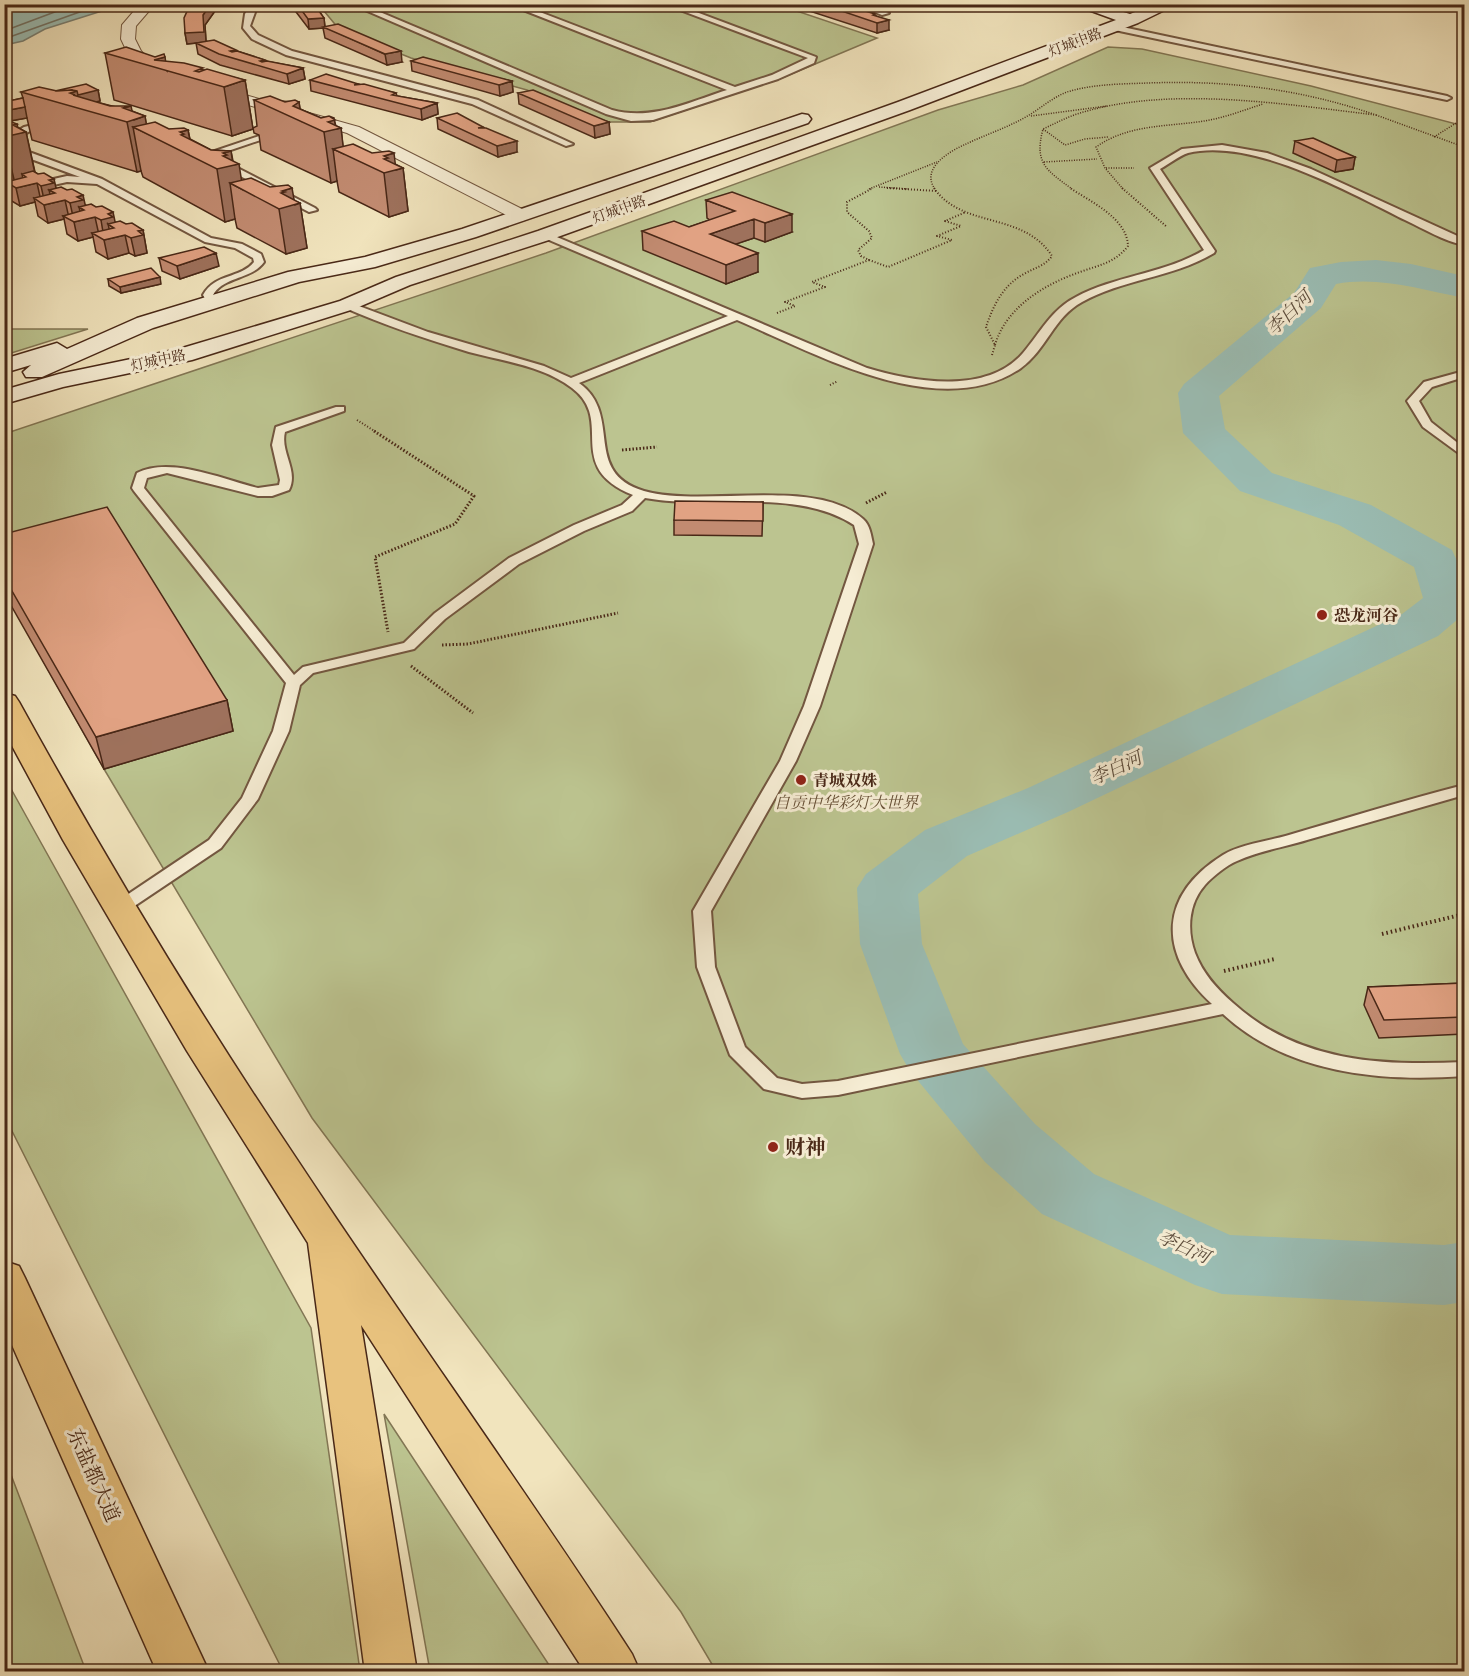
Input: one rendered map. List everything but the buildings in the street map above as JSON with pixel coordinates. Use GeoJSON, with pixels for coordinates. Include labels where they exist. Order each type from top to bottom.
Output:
{"type":"FeatureCollection","features":[{"type":"Feature","properties":{"kind":"highway"},"geometry":{"type":"LineString","coordinates":[[4,702],[118,909],[326,1237],[573,1605],[614,1671]]}},
{"type":"Feature","properties":{"kind":"highway"},"geometry":{"type":"LineString","coordinates":[[326,1237],[391,1671]]}},
{"type":"Feature","properties":{"kind":"highway","name":"东盐都大道"},"geometry":{"type":"LineString","coordinates":[[4,1278],[183,1671]]}},
{"type":"Feature","properties":{"kind":"main road","name":"灯城中路"},"geometry":{"type":"LineString","coordinates":[[51,375],[184,356],[347,305],[403,281],[545,235],[1113,27],[1170,4]]}},
{"type":"Feature","properties":{"kind":"main road","name":"灯城中路"},"geometry":{"type":"LineString","coordinates":[[1071,13],[1109,6]]}},
{"type":"Feature","properties":{"kind":"main road"},"geometry":{"type":"LineString","coordinates":[[1109,6],[1139,17]]}},
{"type":"Feature","properties":{"kind":"main road","name":"灯城中路"},"geometry":{"type":"LineString","coordinates":[[51,375],[145,323],[295,276],[368,263],[469,233],[821,112]]}},
{"type":"Feature","properties":{"kind":"main road"},"geometry":{"type":"LineString","coordinates":[[469,233],[503,248]]}},
{"type":"Feature","properties":{"kind":"main road"},"geometry":{"type":"LineString","coordinates":[[368,263],[403,281]]}},
{"type":"Feature","properties":{"kind":"main road"},"geometry":{"type":"LineString","coordinates":[[4,366],[145,323]]}},
{"type":"Feature","properties":{"kind":"main road"},"geometry":{"type":"LineString","coordinates":[[4,415],[184,356]]}},
{"type":"Feature","properties":{"kind":"main road"},"geometry":{"type":"LineString","coordinates":[[4,380],[51,375]]}},
{"type":"Feature","properties":{"kind":"main road"},"geometry":{"type":"LineString","coordinates":[[4,397],[51,375]]}},
{"type":"Feature","properties":{"kind":"street"},"geometry":{"type":"LineString","coordinates":[[148,4],[129,25],[128,39],[134,53],[147,66],[190,84],[353,130],[388,145],[522,216]]}},
{"type":"Feature","properties":{"kind":"lane"},"geometry":{"type":"LineString","coordinates":[[255,4],[246,26],[252,35],[267,44],[305,59],[475,102],[569,144]]}},
{"type":"Feature","properties":{"kind":"lane"},"geometry":{"type":"LineString","coordinates":[[354,4],[619,116],[653,117],[775,77],[811,61],[812,57],[667,4]]}},
{"type":"Feature","properties":{"kind":"lane"},"geometry":{"type":"LineString","coordinates":[[511,4],[735,90]]}},
{"type":"Feature","properties":{"kind":"lane"},"geometry":{"type":"LineString","coordinates":[[858,4],[885,13]]}},
{"type":"Feature","properties":{"kind":"lane"},"geometry":{"type":"LineString","coordinates":[[1113,27],[1447,98]]}},
{"type":"Feature","properties":{"kind":"lane"},"geometry":{"type":"LineString","coordinates":[[296,127],[318,120]]}},
{"type":"Feature","properties":{"kind":"lane"},"geometry":{"type":"LineString","coordinates":[[63,122],[22,131],[14,136],[14,145],[26,154],[99,181],[208,240],[238,246],[257,256],[259,262],[253,270],[220,282],[210,290],[208,295],[212,302]]}},
{"type":"Feature","properties":{"kind":"lane"},"geometry":{"type":"LineString","coordinates":[[207,155],[285,130]]}},
{"type":"Feature","properties":{"kind":"lane"},"geometry":{"type":"LineString","coordinates":[[545,235],[864,370],[891,378],[955,383],[1005,372],[1025,356],[1050,321],[1078,300],[1110,288],[1173,272],[1210,251],[1155,168],[1165,158],[1202,149],[1225,148],[1265,153],[1464,242]]}},
{"type":"Feature","properties":{"kind":"lane"},"geometry":{"type":"LineString","coordinates":[[196,152],[207,155],[312,210]]}},
{"type":"Feature","properties":{"kind":"lane"},"geometry":{"type":"LineString","coordinates":[[4,193],[67,179],[99,181]]}},
{"type":"Feature","properties":{"kind":"lane"},"geometry":{"type":"LineString","coordinates":[[347,305],[418,333],[534,366],[570,382],[587,395],[598,414],[599,463],[616,483],[642,494],[684,501],[806,502],[847,513],[860,524],[866,543],[812,706],[796,742],[702,911],[706,967],[737,1050],[771,1084],[802,1091],[838,1088],[1223,1008]]}},
{"type":"Feature","properties":{"kind":"lane"},"geometry":{"type":"LineString","coordinates":[[570,382],[738,316]]}},
{"type":"Feature","properties":{"kind":"lane"},"geometry":{"type":"LineString","coordinates":[[1464,374],[1436,380],[1425,386],[1413,401],[1415,411],[1422,420],[1464,453]]}},
{"type":"Feature","properties":{"kind":"lane"},"geometry":{"type":"LineString","coordinates":[[293,683],[138,488],[141,476],[151,471],[167,469],[258,492],[272,492],[285,487],[287,480],[275,440],[279,430],[340,409]]}},
{"type":"Feature","properties":{"kind":"lane"},"geometry":{"type":"LineString","coordinates":[[118,909],[215,844],[250,799],[281,730],[293,683],[308,670],[408,646],[440,616],[514,561],[627,508],[642,494]]}},
{"type":"Feature","properties":{"kind":"lane"},"geometry":{"type":"LineString","coordinates":[[1464,790],[1250,849],[1213,867],[1197,881],[1183,903],[1180,928],[1185,953],[1197,977],[1223,1008],[1257,1032],[1298,1052],[1335,1063],[1375,1070],[1464,1069]]}},
{"type":"Feature","properties":{"kind":"path"},"geometry":{"type":"LineString","coordinates":[[967,212],[945,221],[960,226],[937,236],[952,240],[888,267],[861,256],[858,250],[872,238],[869,231],[847,212],[847,202],[875,187],[937,162],[965,144],[1028,116],[1053,98],[1085,87],[1187,81],[1260,84],[1338,101],[1464,147]]}},
{"type":"Feature","properties":{"kind":"path"},"geometry":{"type":"LineString","coordinates":[[1434,137],[1464,118],[1461,106],[1447,98]]}},
{"type":"Feature","properties":{"kind":"path"},"geometry":{"type":"LineString","coordinates":[[1028,116],[1094,106],[1164,102],[1266,103],[1376,115]]}},
{"type":"Feature","properties":{"kind":"path"},"geometry":{"type":"LineString","coordinates":[[1005,372],[995,362],[992,355],[995,345],[1023,302],[1051,283],[1119,260],[1128,246],[1126,233],[1108,213],[1054,175],[1043,162],[1038,148],[1043,129],[1058,120],[1087,111],[1125,105]]}},
{"type":"Feature","properties":{"kind":"path"},"geometry":{"type":"LineString","coordinates":[[1043,129],[1065,145],[1086,139],[1108,137]]}},
{"type":"Feature","properties":{"kind":"path"},"geometry":{"type":"LineString","coordinates":[[1043,162],[1097,159]]}},
{"type":"Feature","properties":{"kind":"path"},"geometry":{"type":"LineString","coordinates":[[937,162],[932,173],[932,184],[937,191],[967,212],[1034,234],[1048,244],[1052,256],[1046,265],[1023,274],[1007,286],[991,309],[986,327],[995,345]]}},
{"type":"Feature","properties":{"kind":"path"},"geometry":{"type":"LineString","coordinates":[[1105,168],[1155,168]]}},
{"type":"Feature","properties":{"kind":"path"},"geometry":{"type":"LineString","coordinates":[[875,187],[937,191]]}},
{"type":"Feature","properties":{"kind":"path"},"geometry":{"type":"LineString","coordinates":[[753,323],[795,306],[785,302],[825,287],[812,282],[869,260]]}},
{"type":"Feature","properties":{"kind":"path"},"geometry":{"type":"LineString","coordinates":[[340,409],[474,496],[455,524],[375,557],[392,650],[473,712]]}},
{"type":"Feature","properties":{"kind":"path"},"geometry":{"type":"LineString","coordinates":[[599,452],[657,447]]}},
{"type":"Feature","properties":{"kind":"path"},"geometry":{"type":"LineString","coordinates":[[408,646],[468,644],[618,613]]}},
{"type":"Feature","properties":{"kind":"path"},"geometry":{"type":"LineString","coordinates":[[1382,934],[1464,914]]}},
{"type":"Feature","properties":{"kind":"path"},"geometry":{"type":"LineString","coordinates":[[1197,977],[1275,959]]}},
{"type":"Feature","properties":{"kind":"green space"},"geometry":{"type":"Polygon","coordinates":[[[319,5],[779,5],[877,38],[777,80],[650,122],[601,122],[527,90],[411,58],[339,29],[319,5]]]}},
{"type":"Feature","properties":{"kind":"green space","name":"自贡中华彩灯大世界"},"geometry":{"type":"Polygon","coordinates":[[[1108,47],[1142,49],[1311,86],[1464,126],[1464,1671],[716,1671],[681,1612],[312,1118],[104,769],[5,593],[4,434],[546,253],[938,110],[1023,85],[1108,47]]]}},
{"type":"Feature","properties":{"kind":"green space"},"geometry":{"type":"Polygon","coordinates":[[[5,329],[88,329],[5,355],[5,329]]]}},
{"type":"Feature","properties":{"kind":"green space"},"geometry":{"type":"Polygon","coordinates":[[[5,778],[311,1328],[360,1671],[283,1671],[5,1117],[5,778]]]}},
{"type":"Feature","properties":{"kind":"green space"},"geometry":{"type":"Polygon","coordinates":[[[384,1414],[553,1671],[430,1671],[384,1414]]]}},
{"type":"Feature","properties":{"kind":"green space"},"geometry":{"type":"Polygon","coordinates":[[[5,1459],[86,1671],[11,1671],[5,1660],[5,1459]]]}},
{"type":"Feature","properties":{"kind":"water"},"geometry":{"type":"Polygon","coordinates":[[[20,4],[121,5],[45,29],[23,41],[5,45],[5,11],[20,4]]]}},
{"type":"Feature","properties":{"kind":"waterway","name":"李白河"},"geometry":{"type":"LineString","coordinates":[[1464,287],[1394,272],[1359,271],[1323,276],[1308,300],[1198,393],[1204,433],[1256,482],[1355,515],[1435,560],[1449,602],[1420,625],[1048,800],[946,843],[887,888],[891,944],[934,1054],[1010,1143],[1068,1194],[1222,1264],[1444,1275],[1464,1272]]}},
{"type":"Feature","properties":{"kind":"place","name":"恐龙河谷"},"geometry":{"type":"Point","coordinates":[1322,615]}},
{"type":"Feature","properties":{"kind":"place","name":"青城双姝"},"geometry":{"type":"Point","coordinates":[801,780]}},
{"type":"Feature","properties":{"kind":"place","name":"财神"},"geometry":{"type":"Point","coordinates":[773,1147]}}]}
